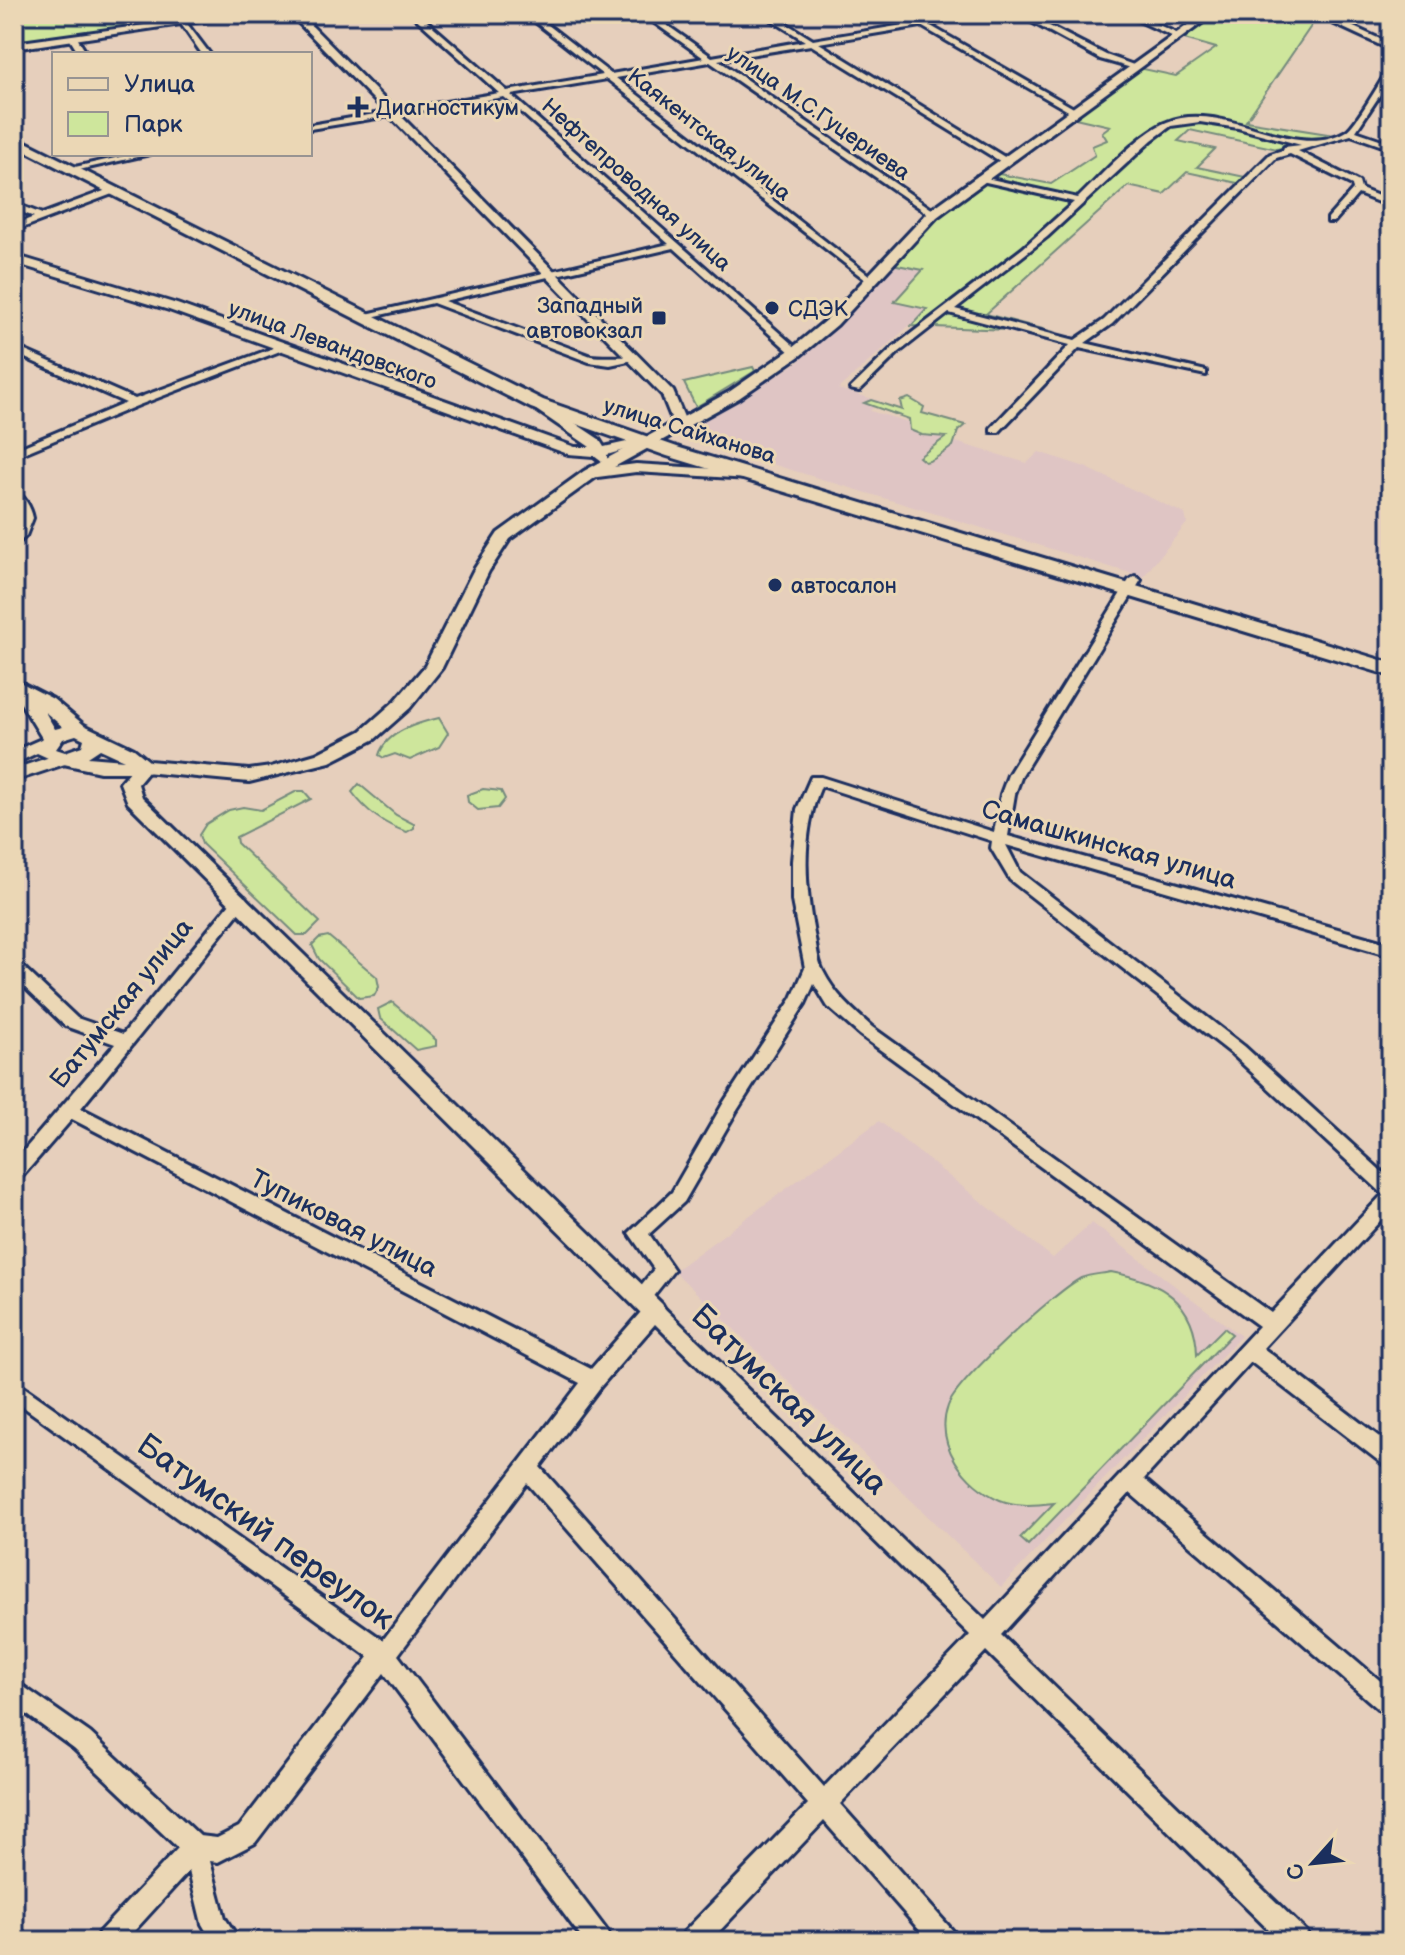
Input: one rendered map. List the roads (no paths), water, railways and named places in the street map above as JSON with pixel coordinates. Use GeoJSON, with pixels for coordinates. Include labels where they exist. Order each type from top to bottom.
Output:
{"type":"FeatureCollection","features":[{"type":"Feature","properties":{"kind":"main road"},"geometry":{"type":"LineString","coordinates":[[19,688],[49,740],[47,753],[100,766],[144,766],[225,776],[272,773],[323,758],[368,735],[403,704],[433,668],[498,543],[528,516],[648,439],[734,395],[796,352],[832,322],[933,214],[1003,160],[1209,14]]}},
{"type":"Feature","properties":{"kind":"main road","name":"улица Сайханова"},"geometry":{"type":"LineString","coordinates":[[14,131],[52,151]]}},
{"type":"Feature","properties":{"kind":"main road","name":"улица Сайханова"},"geometry":{"type":"LineString","coordinates":[[14,140],[75,167],[369,314],[537,404],[749,475],[1132,584],[1391,670]]}},
{"type":"Feature","properties":{"kind":"main road","name":"улица Сайханова"},"geometry":{"type":"LineString","coordinates":[[60,156],[112,191],[369,314],[648,439]]}},
{"type":"Feature","properties":{"kind":"main road"},"geometry":{"type":"LineString","coordinates":[[648,439],[1391,658]]}},
{"type":"Feature","properties":{"kind":"main road"},"geometry":{"type":"LineString","coordinates":[[19,688],[46,703],[77,729],[90,732],[95,740],[127,753],[144,766]]}},
{"type":"Feature","properties":{"kind":"main road"},"geometry":{"type":"LineString","coordinates":[[49,740],[77,729]]}},
{"type":"Feature","properties":{"kind":"main road"},"geometry":{"type":"LineString","coordinates":[[66,759],[86,754],[95,740]]}},
{"type":"Feature","properties":{"kind":"street"},"geometry":{"type":"LineString","coordinates":[[14,46],[243,14]]}},
{"type":"Feature","properties":{"kind":"street"},"geometry":{"type":"LineString","coordinates":[[295,14],[668,394],[679,422]]}},
{"type":"Feature","properties":{"kind":"street","name":"Нефтепроводная улица"},"geometry":{"type":"LineString","coordinates":[[415,14],[796,352]]}},
{"type":"Feature","properties":{"kind":"street","name":"Каякентская улица"},"geometry":{"type":"LineString","coordinates":[[529,14],[871,281]]}},
{"type":"Feature","properties":{"kind":"street","name":"улица М.С.Гуцериева"},"geometry":{"type":"LineString","coordinates":[[646,14],[933,214]]}},
{"type":"Feature","properties":{"kind":"street"},"geometry":{"type":"LineString","coordinates":[[766,14],[1003,160]]}},
{"type":"Feature","properties":{"kind":"street"},"geometry":{"type":"LineString","coordinates":[[905,14],[1073,110]]}},
{"type":"Feature","properties":{"kind":"street"},"geometry":{"type":"LineString","coordinates":[[312,127],[979,14]]}},
{"type":"Feature","properties":{"kind":"street"},"geometry":{"type":"LineString","coordinates":[[1021,14],[1103,57],[1135,67]]}},
{"type":"Feature","properties":{"kind":"street"},"geometry":{"type":"LineString","coordinates":[[1128,14],[1179,36]]}},
{"type":"Feature","properties":{"kind":"street"},"geometry":{"type":"LineString","coordinates":[[1318,14],[1391,47]]}},
{"type":"Feature","properties":{"kind":"street"},"geometry":{"type":"LineString","coordinates":[[182,23],[204,52]]}},
{"type":"Feature","properties":{"kind":"street"},"geometry":{"type":"LineString","coordinates":[[73,38],[82,52]]}},
{"type":"Feature","properties":{"kind":"street"},"geometry":{"type":"LineString","coordinates":[[995,430],[1077,344],[1108,322],[1263,166],[1287,149],[1351,132],[1376,104],[1391,72]]}},
{"type":"Feature","properties":{"kind":"street"},"geometry":{"type":"LineString","coordinates":[[855,389],[873,370],[1029,248],[1077,200],[1173,122],[1205,121],[1308,144]]}},
{"type":"Feature","properties":{"kind":"street"},"geometry":{"type":"LineString","coordinates":[[1351,132],[1391,146]]}},
{"type":"Feature","properties":{"kind":"street"},"geometry":{"type":"LineString","coordinates":[[1287,149],[1348,179],[1357,190],[1391,204]]}},
{"type":"Feature","properties":{"kind":"street"},"geometry":{"type":"LineString","coordinates":[[75,167],[135,156]]}},
{"type":"Feature","properties":{"kind":"street"},"geometry":{"type":"LineString","coordinates":[[980,178],[1077,200]]}},
{"type":"Feature","properties":{"kind":"street"},"geometry":{"type":"LineString","coordinates":[[1331,220],[1357,190]]}},
{"type":"Feature","properties":{"kind":"street"},"geometry":{"type":"LineString","coordinates":[[14,228],[112,191]]}},
{"type":"Feature","properties":{"kind":"street"},"geometry":{"type":"LineString","coordinates":[[14,206],[39,216]]}},
{"type":"Feature","properties":{"kind":"street"},"geometry":{"type":"LineString","coordinates":[[369,314],[550,276],[676,245]]}},
{"type":"Feature","properties":{"kind":"street","name":"улица Левандовского"},"geometry":{"type":"LineString","coordinates":[[14,259],[143,297],[573,451],[602,452],[648,439]]}},
{"type":"Feature","properties":{"kind":"street"},"geometry":{"type":"LineString","coordinates":[[431,299],[589,359],[610,362],[633,359]]}},
{"type":"Feature","properties":{"kind":"street"},"geometry":{"type":"LineString","coordinates":[[948,310],[1202,373]]}},
{"type":"Feature","properties":{"kind":"street"},"geometry":{"type":"LineString","coordinates":[[14,454],[135,403],[283,348]]}},
{"type":"Feature","properties":{"kind":"street"},"geometry":{"type":"LineString","coordinates":[[14,349],[135,403]]}},
{"type":"Feature","properties":{"kind":"street"},"geometry":{"type":"LineString","coordinates":[[537,404],[594,442],[602,452],[602,460],[590,474]]}},
{"type":"Feature","properties":{"kind":"street"},"geometry":{"type":"LineString","coordinates":[[590,474],[636,468],[749,475]]}},
{"type":"Feature","properties":{"kind":"street"},"geometry":{"type":"LineString","coordinates":[[14,494],[28,511],[29,519],[14,543]]}},
{"type":"Feature","properties":{"kind":"street"},"geometry":{"type":"LineString","coordinates":[[1132,584],[1015,775],[997,838],[1003,859],[1015,876],[1238,1050],[1391,1191]]}},
{"type":"Feature","properties":{"kind":"street"},"geometry":{"type":"LineString","coordinates":[[14,758],[49,740]]}},
{"type":"Feature","properties":{"kind":"street"},"geometry":{"type":"LineString","coordinates":[[14,775],[66,759]]}},
{"type":"Feature","properties":{"kind":"street","name":"Батумская улица"},"geometry":{"type":"LineString","coordinates":[[144,766],[129,783],[134,799],[1298,1941]]}},
{"type":"Feature","properties":{"kind":"street","name":"Самашкинская улица"},"geometry":{"type":"LineString","coordinates":[[813,968],[800,901],[799,861],[804,809],[816,780],[997,838],[1391,950]]}},
{"type":"Feature","properties":{"kind":"street","name":"Батумская улица"},"geometry":{"type":"LineString","coordinates":[[14,1174],[71,1111],[123,1040],[240,901]]}},
{"type":"Feature","properties":{"kind":"street"},"geometry":{"type":"LineString","coordinates":[[14,968],[71,1022],[123,1040]]}},
{"type":"Feature","properties":{"kind":"street"},"geometry":{"type":"LineString","coordinates":[[195,1847],[218,1850],[247,1835],[594,1380],[647,1305],[665,1270],[638,1233],[678,1197],[799,1000],[813,968]]}},
{"type":"Feature","properties":{"kind":"street"},"geometry":{"type":"LineString","coordinates":[[813,968],[834,1003],[866,1031],[1274,1326]]}},
{"type":"Feature","properties":{"kind":"street","name":"Тупиковая улица"},"geometry":{"type":"LineString","coordinates":[[71,1111],[594,1380]]}},
{"type":"Feature","properties":{"kind":"street"},"geometry":{"type":"LineString","coordinates":[[693,1941],[986,1635],[1391,1197]]}},
{"type":"Feature","properties":{"kind":"street"},"geometry":{"type":"LineString","coordinates":[[1251,1350],[1391,1458]]}},
{"type":"Feature","properties":{"kind":"street","name":"Батумский переулок"},"geometry":{"type":"LineString","coordinates":[[14,1389],[384,1654],[599,1941]]}},
{"type":"Feature","properties":{"kind":"street"},"geometry":{"type":"LineString","coordinates":[[527,1468],[945,1941]]}},
{"type":"Feature","properties":{"kind":"street"},"geometry":{"type":"LineString","coordinates":[[1130,1480],[1391,1705]]}},
{"type":"Feature","properties":{"kind":"street"},"geometry":{"type":"LineString","coordinates":[[14,1691],[82,1741],[195,1847],[214,1924],[228,1941]]}},
{"type":"Feature","properties":{"kind":"street"},"geometry":{"type":"LineString","coordinates":[[108,1941],[195,1847]]}},
{"type":"Feature","properties":{"kind":"place","name":"Диагностикум"},"geometry":{"type":"Point","coordinates":[358,107]}},
{"type":"Feature","properties":{"kind":"place","name":"СДЭК"},"geometry":{"type":"Point","coordinates":[772,308]}},
{"type":"Feature","properties":{"kind":"place","name":"Западный автовокзал"},"geometry":{"type":"Point","coordinates":[659,318]}},
{"type":"Feature","properties":{"kind":"place","name":"автосалон"},"geometry":{"type":"Point","coordinates":[775,585]}}]}
